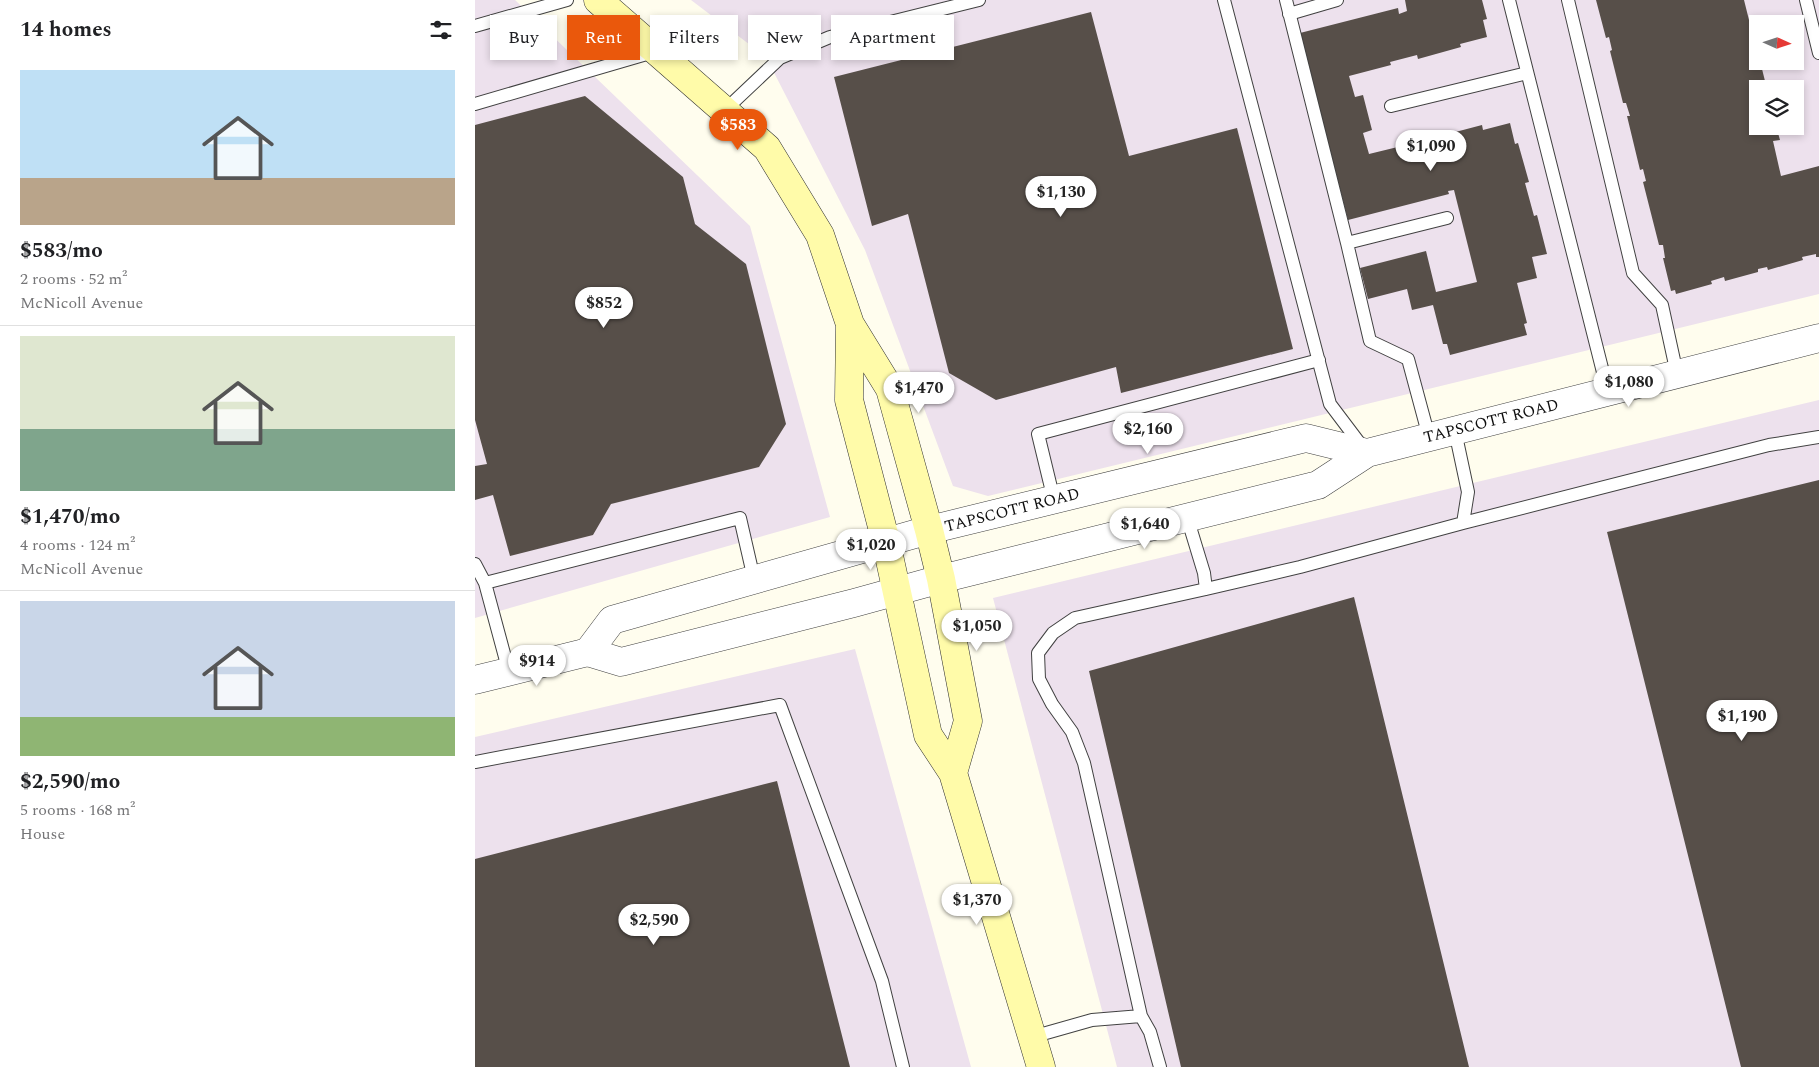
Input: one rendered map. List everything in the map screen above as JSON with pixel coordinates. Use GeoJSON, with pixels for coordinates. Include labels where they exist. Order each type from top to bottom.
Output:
{"type":"FeatureCollection","features":[{"type":"Feature","properties":{"kind":"main road"},"geometry":{"type":"LineString","coordinates":[[598,0],[650,45]]}},
{"type":"Feature","properties":{"kind":"main road"},"geometry":{"type":"LineString","coordinates":[[667,60],[767,148],[820,235],[850,324],[890,388],[941,579],[968,721],[953,774]]}},
{"type":"Feature","properties":{"kind":"main road"},"geometry":{"type":"LineString","coordinates":[[850,324],[849,400],[886,542],[927,734],[953,774],[1041,1067]]}},
{"type":"Feature","properties":{"kind":"street","name":"TAPSCOTT ROAD"},"geometry":{"type":"LineString","coordinates":[[1367,453],[1306,438],[929,530],[612,620],[588,652],[621,662],[897,592],[941,579],[1318,485],[1367,453],[1819,338]]}},
{"type":"Feature","properties":{"kind":"street"},"geometry":{"type":"LineString","coordinates":[[475,680],[588,652]]}},
{"type":"Feature","properties":{"kind":"lane"},"geometry":{"type":"LineString","coordinates":[[475,26],[567,0]]}},
{"type":"Feature","properties":{"kind":"lane"},"geometry":{"type":"LineString","coordinates":[[725,111],[780,58],[830,37],[979,0]]}},
{"type":"Feature","properties":{"kind":"lane"},"geometry":{"type":"LineString","coordinates":[[1224,0],[1330,404],[1367,453]]}},
{"type":"Feature","properties":{"kind":"lane"},"geometry":{"type":"LineString","coordinates":[[1286,0],[1370,340],[1408,359],[1429,437]]}},
{"type":"Feature","properties":{"kind":"lane"},"geometry":{"type":"LineString","coordinates":[[1289,14],[1337,0]]}},
{"type":"Feature","properties":{"kind":"lane"},"geometry":{"type":"LineString","coordinates":[[1509,0],[1608,392]]}},
{"type":"Feature","properties":{"kind":"lane"},"geometry":{"type":"LineString","coordinates":[[1568,0],[1633,273],[1662,305],[1677,374]]}},
{"type":"Feature","properties":{"kind":"lane"},"geometry":{"type":"LineString","coordinates":[[1806,0],[1819,52]]}},
{"type":"Feature","properties":{"kind":"lane"},"geometry":{"type":"LineString","coordinates":[[475,104],[650,53]]}},
{"type":"Feature","properties":{"kind":"lane"},"geometry":{"type":"LineString","coordinates":[[1391,106],[1527,73]]}},
{"type":"Feature","properties":{"kind":"lane"},"geometry":{"type":"LineString","coordinates":[[1347,243],[1447,218]]}},
{"type":"Feature","properties":{"kind":"lane"},"geometry":{"type":"LineString","coordinates":[[1054,500],[1038,434],[1319,360]]}},
{"type":"Feature","properties":{"kind":"lane"},"geometry":{"type":"LineString","coordinates":[[1455,431],[1468,492],[1463,523]]}},
{"type":"Feature","properties":{"kind":"lane"},"geometry":{"type":"LineString","coordinates":[[1160,1067],[1151,1032],[1141,1016],[1085,763],[1072,732],[1052,704],[1039,679],[1038,653],[1053,633],[1075,618],[1301,567],[1463,523],[1769,445],[1819,437]]}},
{"type":"Feature","properties":{"kind":"lane"},"geometry":{"type":"LineString","coordinates":[[485,583],[739,518],[754,580]]}},
{"type":"Feature","properties":{"kind":"lane"},"geometry":{"type":"LineString","coordinates":[[1187,518],[1204,573],[1205,589]]}},
{"type":"Feature","properties":{"kind":"lane"},"geometry":{"type":"LineString","coordinates":[[475,564],[485,583],[509,672]]}},
{"type":"Feature","properties":{"kind":"lane"},"geometry":{"type":"LineString","coordinates":[[475,762],[780,705],[882,981],[903,1067]]}},
{"type":"Feature","properties":{"kind":"lane"},"geometry":{"type":"LineString","coordinates":[[1032,1037],[1092,1020],[1141,1016]]}},
{"type":"Feature","properties":{"kind":"shaded area"},"geometry":{"type":"Polygon","coordinates":[[[475,0],[515,0],[531,15],[490,15],[490,60],[557,60],[557,40],[567,50],[567,60],[577,60],[750,226],[830,517],[475,618],[475,0]]]}},
{"type":"Feature","properties":{"kind":"shaded area"},"geometry":{"type":"Polygon","coordinates":[[[691,0],[1819,0],[1819,294],[988,496],[953,486],[865,250],[768,60],[821,60],[821,15],[748,15],[748,43],[738,36],[738,15],[711,15],[691,0]]]}},
{"type":"Feature","properties":{"kind":"shaded area"},"geometry":{"type":"Polygon","coordinates":[[[1819,400],[1819,1067],[1117,1067],[993,598],[1819,400]]]}},
{"type":"Feature","properties":{"kind":"shaded area"},"geometry":{"type":"Polygon","coordinates":[[[855,649],[971,1067],[475,1067],[475,737],[855,649]]]}},
{"type":"Feature","properties":{"kind":"building"},"geometry":{"type":"Polygon","coordinates":[[[1405,0],[1482,0],[1487,19],[1483,20],[1487,37],[1460,44],[1461,47],[1418,59],[1417,55],[1390,62],[1391,65],[1349,76],[1355,97],[1363,95],[1372,130],[1363,133],[1369,154],[1410,144],[1411,148],[1445,139],[1444,135],[1482,125],[1483,130],[1510,123],[1515,144],[1518,143],[1529,182],[1525,183],[1534,216],[1537,215],[1547,254],[1532,257],[1537,278],[1517,283],[1527,323],[1524,324],[1527,335],[1450,355],[1447,344],[1443,344],[1433,305],[1412,310],[1407,289],[1368,299],[1360,268],[1426,251],[1436,292],[1477,282],[1454,190],[1448,191],[1449,194],[1348,220],[1300,33],[1398,8],[1399,14],[1407,11],[1405,0]]]}},
{"type":"Feature","properties":{"kind":"building"},"geometry":{"type":"Polygon","coordinates":[[[1596,0],[1744,0],[1749,20],[1749,70],[1762,70],[1765,80],[1749,80],[1749,135],[1779,135],[1780,140],[1773,141],[1781,176],[1819,166],[1819,257],[1816,257],[1816,254],[1802,257],[1803,260],[1768,270],[1767,267],[1758,269],[1758,272],[1725,281],[1724,277],[1711,281],[1712,284],[1676,294],[1675,290],[1671,291],[1663,258],[1665,258],[1663,245],[1659,245],[1643,182],[1646,181],[1643,169],[1640,170],[1627,116],[1630,116],[1626,103],[1623,103],[1610,51],[1612,50],[1609,37],[1606,38],[1596,0]]]}},
{"type":"Feature","properties":{"kind":"building"},"geometry":{"type":"Polygon","coordinates":[[[1091,12],[1129,156],[1237,128],[1293,349],[1121,393],[1116,367],[996,400],[949,373],[908,214],[872,226],[834,77],[901,60],[954,60],[954,47],[1091,12]]]}},
{"type":"Feature","properties":{"kind":"building"},"geometry":{"type":"Polygon","coordinates":[[[585,96],[683,177],[695,224],[746,264],[786,424],[759,467],[611,504],[593,535],[510,556],[493,495],[475,500],[475,466],[487,464],[475,420],[475,125],[585,96]]]}},
{"type":"Feature","properties":{"kind":"building"},"geometry":{"type":"Polygon","coordinates":[[[1819,480],[1819,1067],[1741,1067],[1607,532],[1819,480]]]}},
{"type":"Feature","properties":{"kind":"building"},"geometry":{"type":"Polygon","coordinates":[[[1354,597],[1469,1067],[1181,1067],[1089,671],[1354,597]]]}},
{"type":"Feature","properties":{"kind":"building"},"geometry":{"type":"Polygon","coordinates":[[[777,781],[850,1067],[475,1067],[475,859],[777,781]]]}}]}
